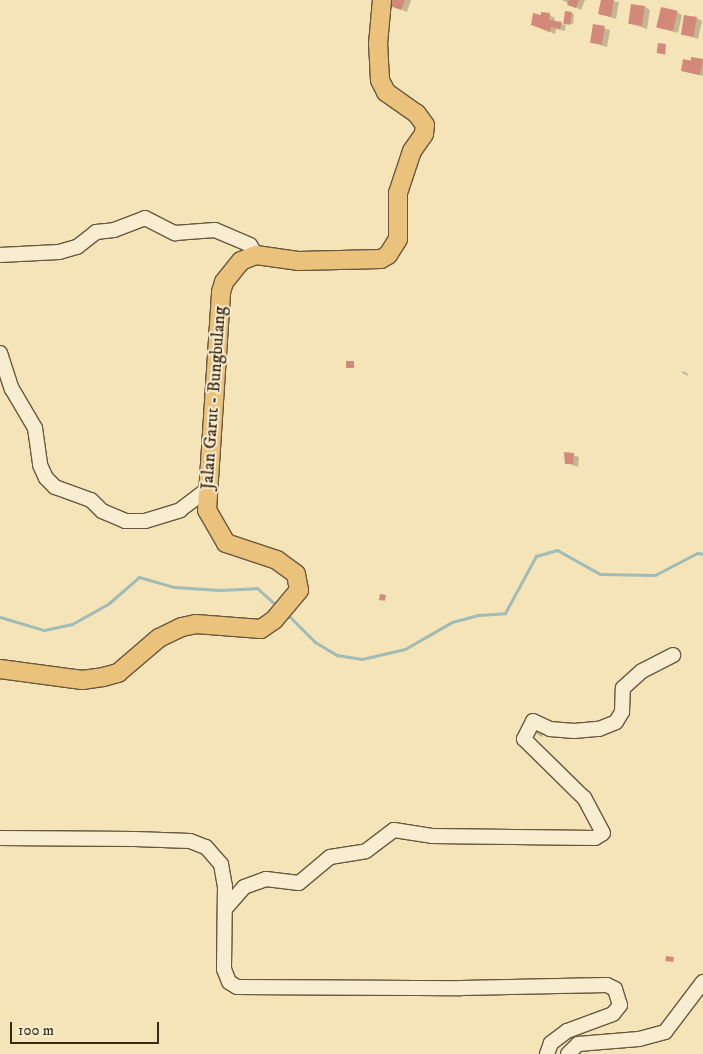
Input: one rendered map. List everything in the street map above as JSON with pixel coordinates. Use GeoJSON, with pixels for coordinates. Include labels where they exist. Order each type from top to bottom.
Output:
{"type":"FeatureCollection","features":[{"type":"Feature","properties":{"kind":"main road"},"geometry":{"type":"LineString","coordinates":[[256,255],[304,261],[381,259],[388,255],[398,239],[398,193],[412,151],[424,134],[425,126],[417,114],[386,92],[380,80],[378,44],[382,0]]}},
{"type":"Feature","properties":{"kind":"main road","name":"Jalan Garut - Bungbulang"},"geometry":{"type":"LineString","coordinates":[[0,669],[82,680],[103,677],[118,672],[159,638],[182,627],[196,624],[252,630],[261,629],[274,620],[299,590],[296,574],[277,560],[226,543],[207,510],[221,292],[224,282],[241,261],[256,255]]}},
{"type":"Feature","properties":{"kind":"street"},"geometry":{"type":"LineString","coordinates":[[0,255],[59,252],[77,247],[96,232],[114,230],[145,218],[176,233],[215,230],[250,245],[256,255]]}},
{"type":"Feature","properties":{"kind":"street"},"geometry":{"type":"LineString","coordinates":[[0,353],[12,389],[34,428],[40,464],[46,478],[55,487],[91,500],[102,511],[125,521],[145,522],[180,510],[208,489]]}},
{"type":"Feature","properties":{"kind":"street"},"geometry":{"type":"LineString","coordinates":[[225,910],[244,887],[266,879],[299,883],[330,857],[366,851],[394,830],[432,836],[595,838],[603,833],[584,798],[524,739],[533,721],[550,729],[574,731],[600,729],[616,722],[622,712],[623,688],[642,670],[673,655]]}},
{"type":"Feature","properties":{"kind":"street"},"geometry":{"type":"LineString","coordinates":[[0,838],[190,841],[206,848],[221,864],[225,910],[224,969],[229,982],[237,987],[461,988],[607,985],[615,990],[620,1005],[613,1014],[567,1031],[551,1043],[547,1054]]}},
{"type":"Feature","properties":{"kind":"street"},"geometry":{"type":"LineString","coordinates":[[568,1054],[578,1044],[639,1039],[665,1032],[703,982]]}},
{"type":"Feature","properties":{"kind":"building"},"geometry":{"type":"Polygon","coordinates":[[[392,0],[405,0],[401,10],[390,6],[392,0]]]}},
{"type":"Feature","properties":{"kind":"building"},"geometry":{"type":"Polygon","coordinates":[[[569,0],[579,0],[576,8],[567,5],[569,0]]]}},
{"type":"Feature","properties":{"kind":"building"},"geometry":{"type":"Polygon","coordinates":[[[601,0],[614,0],[611,17],[598,14],[601,0]]]}},
{"type":"Feature","properties":{"kind":"building"},"geometry":{"type":"Polygon","coordinates":[[[631,4],[645,6],[642,26],[628,24],[631,4]]]}},
{"type":"Feature","properties":{"kind":"building"},"geometry":{"type":"Polygon","coordinates":[[[661,7],[678,11],[673,31],[656,27],[661,7]]]}},
{"type":"Feature","properties":{"kind":"building"},"geometry":{"type":"Polygon","coordinates":[[[565,11],[572,12],[570,25],[563,24],[565,11]]]}},
{"type":"Feature","properties":{"kind":"building"},"geometry":{"type":"Polygon","coordinates":[[[541,12],[550,13],[549,20],[562,22],[560,29],[551,27],[550,32],[531,25],[533,13],[541,15],[541,12]]]}},
{"type":"Feature","properties":{"kind":"building"},"geometry":{"type":"Polygon","coordinates":[[[684,15],[697,17],[694,37],[681,35],[684,15]]]}},
{"type":"Feature","properties":{"kind":"building"},"geometry":{"type":"Polygon","coordinates":[[[593,24],[605,26],[602,45],[590,43],[593,24]]]}},
{"type":"Feature","properties":{"kind":"building"},"geometry":{"type":"Polygon","coordinates":[[[658,43],[666,44],[665,54],[657,53],[658,43]]]}},
{"type":"Feature","properties":{"kind":"building"},"geometry":{"type":"Polygon","coordinates":[[[691,57],[703,59],[700,75],[681,71],[683,59],[691,61],[691,57]]]}},
{"type":"Feature","properties":{"kind":"building"},"geometry":{"type":"Polygon","coordinates":[[[346,361],[354,361],[354,368],[346,368],[346,361]]]}},
{"type":"Feature","properties":{"kind":"building"},"geometry":{"type":"Polygon","coordinates":[[[564,452],[574,453],[573,464],[565,464],[564,452]]]}},
{"type":"Feature","properties":{"kind":"building"},"geometry":{"type":"Polygon","coordinates":[[[380,594],[386,595],[385,601],[379,600],[380,594]]]}},
{"type":"Feature","properties":{"kind":"building"},"geometry":{"type":"Polygon","coordinates":[[[666,956],[674,957],[673,962],[665,961],[666,956]]]}},
{"type":"Feature","properties":{"kind":"waterway"},"geometry":{"type":"LineString","coordinates":[[286,613],[315,642],[337,655],[362,659],[405,649],[452,622],[479,615],[505,613],[536,556],[557,550],[600,574],[655,575],[697,553],[703,554]]}},
{"type":"Feature","properties":{"kind":"waterway"},"geometry":{"type":"LineString","coordinates":[[0,617],[44,630],[72,624],[108,604],[139,577],[174,587],[220,590],[257,588],[277,606]]}}]}
